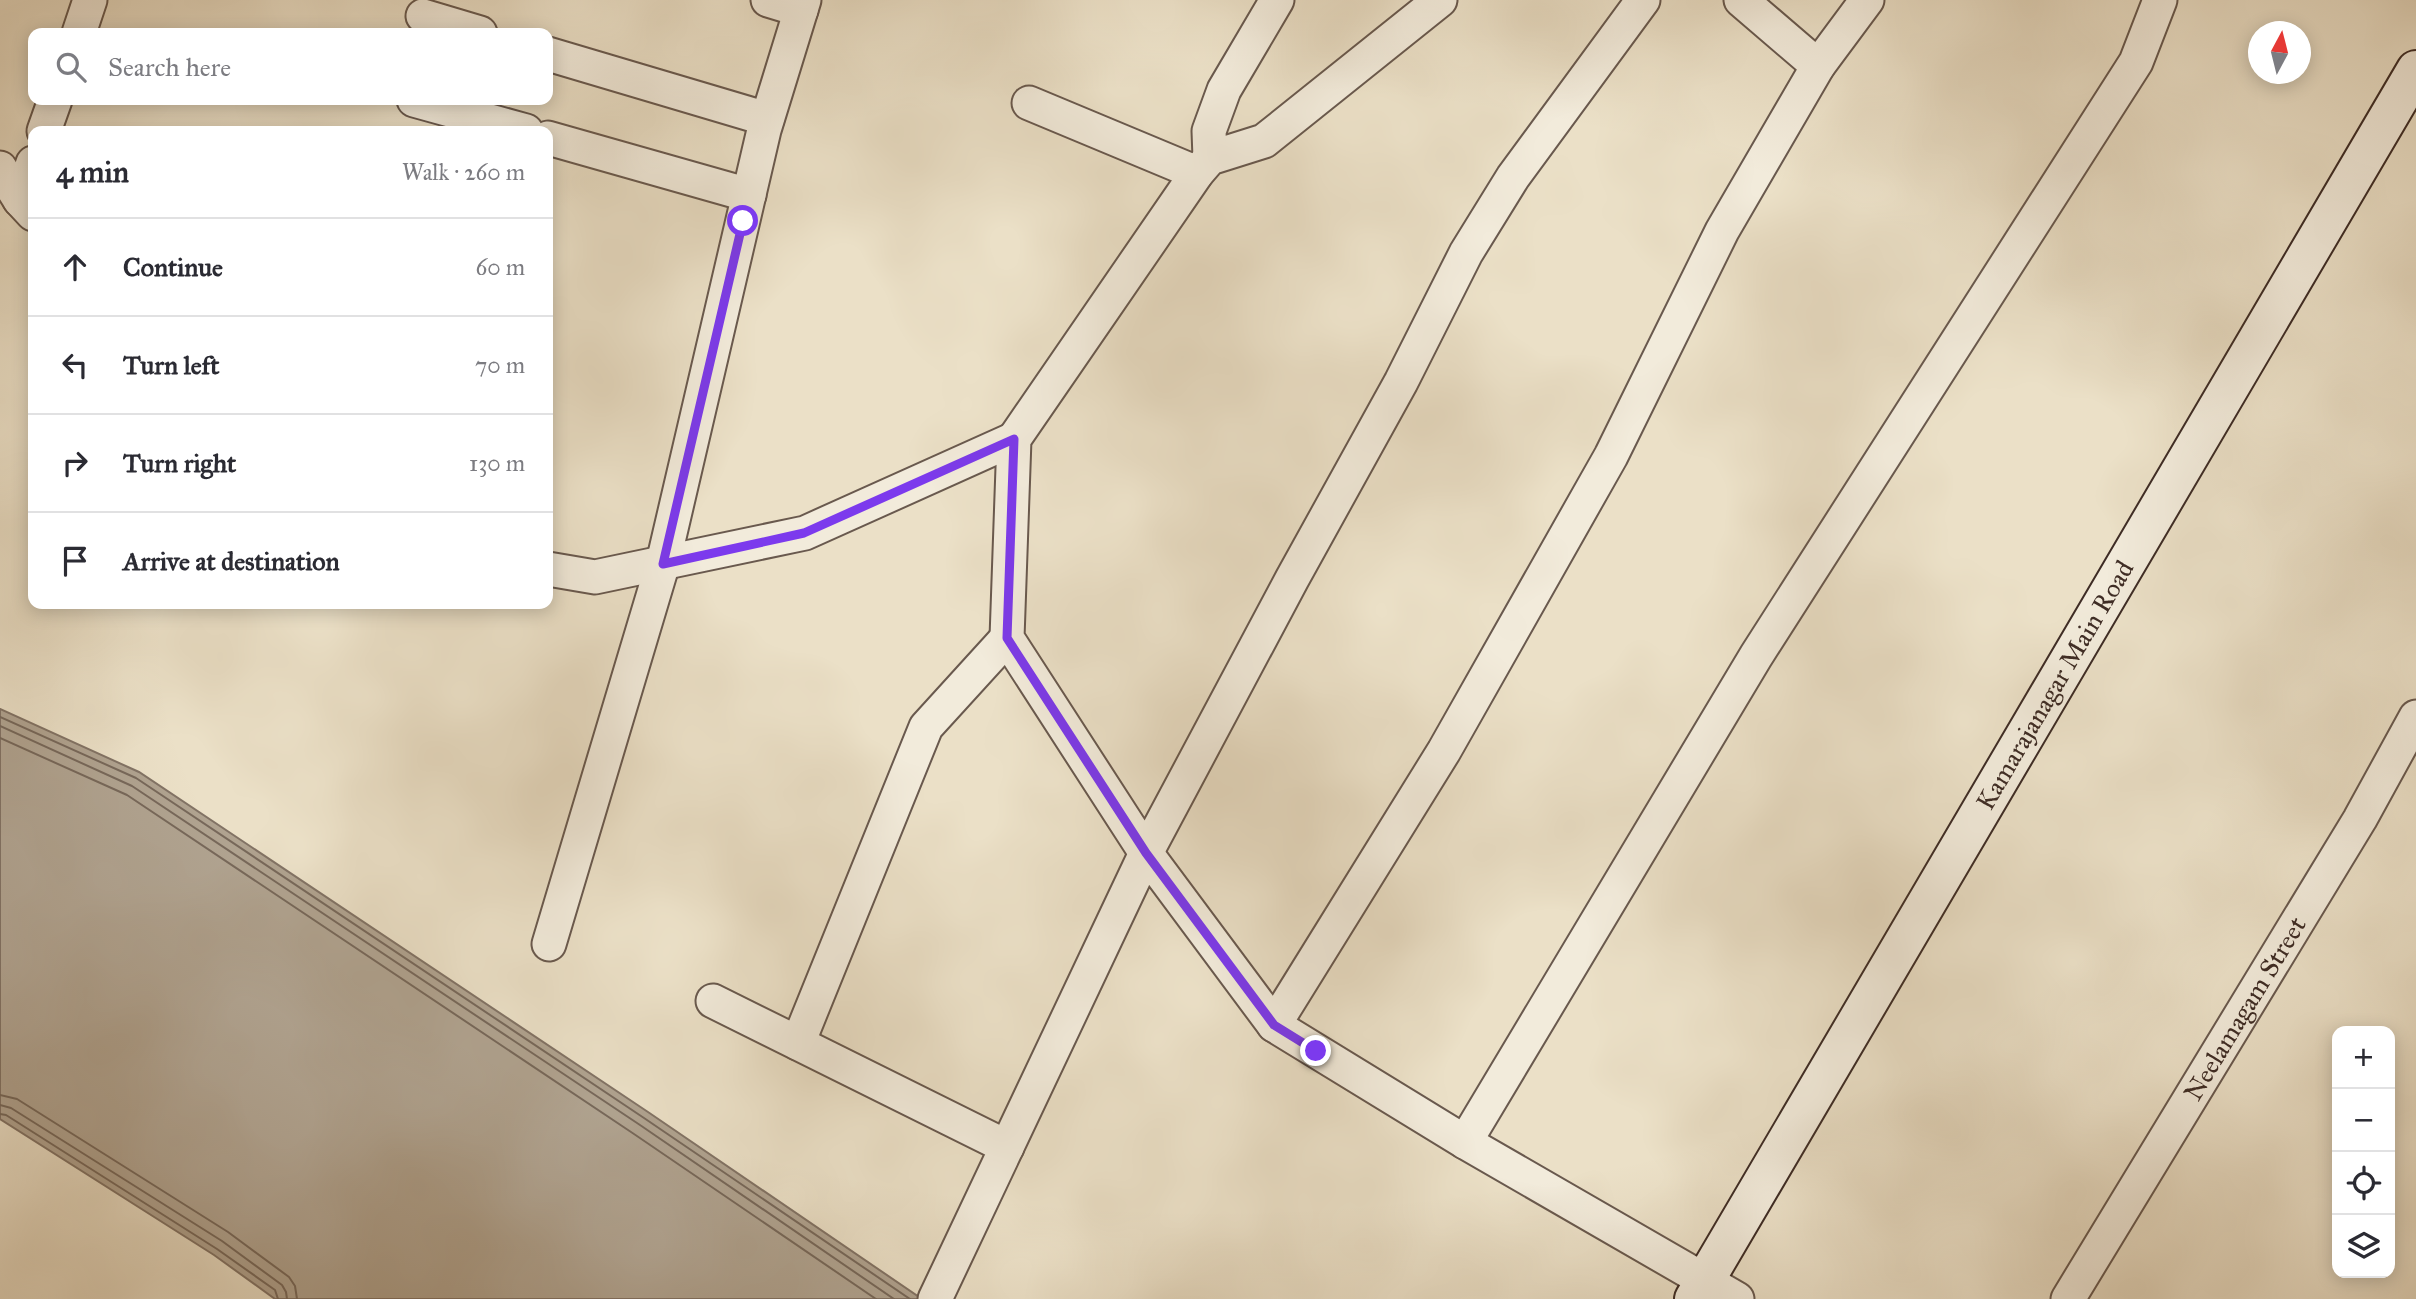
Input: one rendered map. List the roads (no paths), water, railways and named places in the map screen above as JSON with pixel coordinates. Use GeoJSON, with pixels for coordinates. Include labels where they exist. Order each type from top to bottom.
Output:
{"type":"FeatureCollection","features":[{"type":"Feature","properties":{"kind":"main road","name":"Kamarajanagar Main Road"},"geometry":{"type":"LineString","coordinates":[[1712,1293],[2416,69]]}},
{"type":"Feature","properties":{"kind":"street"},"geometry":{"type":"LineString","coordinates":[[81,28],[90,0]]}},
{"type":"Feature","properties":{"kind":"street"},"geometry":{"type":"LineString","coordinates":[[549,944],[663,564],[767,120],[802,5],[768,0]]}},
{"type":"Feature","properties":{"kind":"street"},"geometry":{"type":"LineString","coordinates":[[553,570],[595,577],[804,533],[1014,439],[1203,165],[1209,131],[1224,90],[1277,0]]}},
{"type":"Feature","properties":{"kind":"street"},"geometry":{"type":"LineString","coordinates":[[1028,103],[1203,165],[1264,141],[1440,0]]}},
{"type":"Feature","properties":{"kind":"street"},"geometry":{"type":"LineString","coordinates":[[936,1299],[1146,853],[1401,382],[1466,253],[1513,177],[1643,0]]}},
{"type":"Feature","properties":{"kind":"street"},"geometry":{"type":"LineString","coordinates":[[1741,0],[1818,66]]}},
{"type":"Feature","properties":{"kind":"street"},"geometry":{"type":"LineString","coordinates":[[1274,1025],[1444,751],[1611,456],[1722,231],[1818,66],[1867,0]]}},
{"type":"Feature","properties":{"kind":"street"},"geometry":{"type":"LineString","coordinates":[[1465,1142],[1756,656],[2136,62],[2160,0]]}},
{"type":"Feature","properties":{"kind":"street"},"geometry":{"type":"LineString","coordinates":[[423,16],[463,28]]}},
{"type":"Feature","properties":{"kind":"street"},"geometry":{"type":"LineString","coordinates":[[553,56],[767,120]]}},
{"type":"Feature","properties":{"kind":"street"},"geometry":{"type":"LineString","coordinates":[[46,126],[53,105]]}},
{"type":"Feature","properties":{"kind":"street"},"geometry":{"type":"LineString","coordinates":[[432,105],[508,126]]}},
{"type":"Feature","properties":{"kind":"street"},"geometry":{"type":"LineString","coordinates":[[553,139],[749,195]]}},
{"type":"Feature","properties":{"kind":"street"},"geometry":{"type":"LineString","coordinates":[[0,168],[27,207]]}},
{"type":"Feature","properties":{"kind":"street"},"geometry":{"type":"LineString","coordinates":[[1014,439],[1007,638],[1146,853],[1274,1025],[1712,1293]]}},
{"type":"Feature","properties":{"kind":"street"},"geometry":{"type":"LineString","coordinates":[[798,1043],[926,727],[1007,638]]}},
{"type":"Feature","properties":{"kind":"street","name":"Neelamagam Street"},"geometry":{"type":"LineString","coordinates":[[2068,1299],[2360,819],[2416,717]]}},
{"type":"Feature","properties":{"kind":"street"},"geometry":{"type":"LineString","coordinates":[[713,1001],[1007,1147]]}},
{"type":"Feature","properties":{"kind":"water"},"geometry":{"type":"Polygon","coordinates":[[[0,709],[139,772],[648,1112],[922,1299],[275,1299],[214,1255],[0,1119],[0,709]]]}}]}
